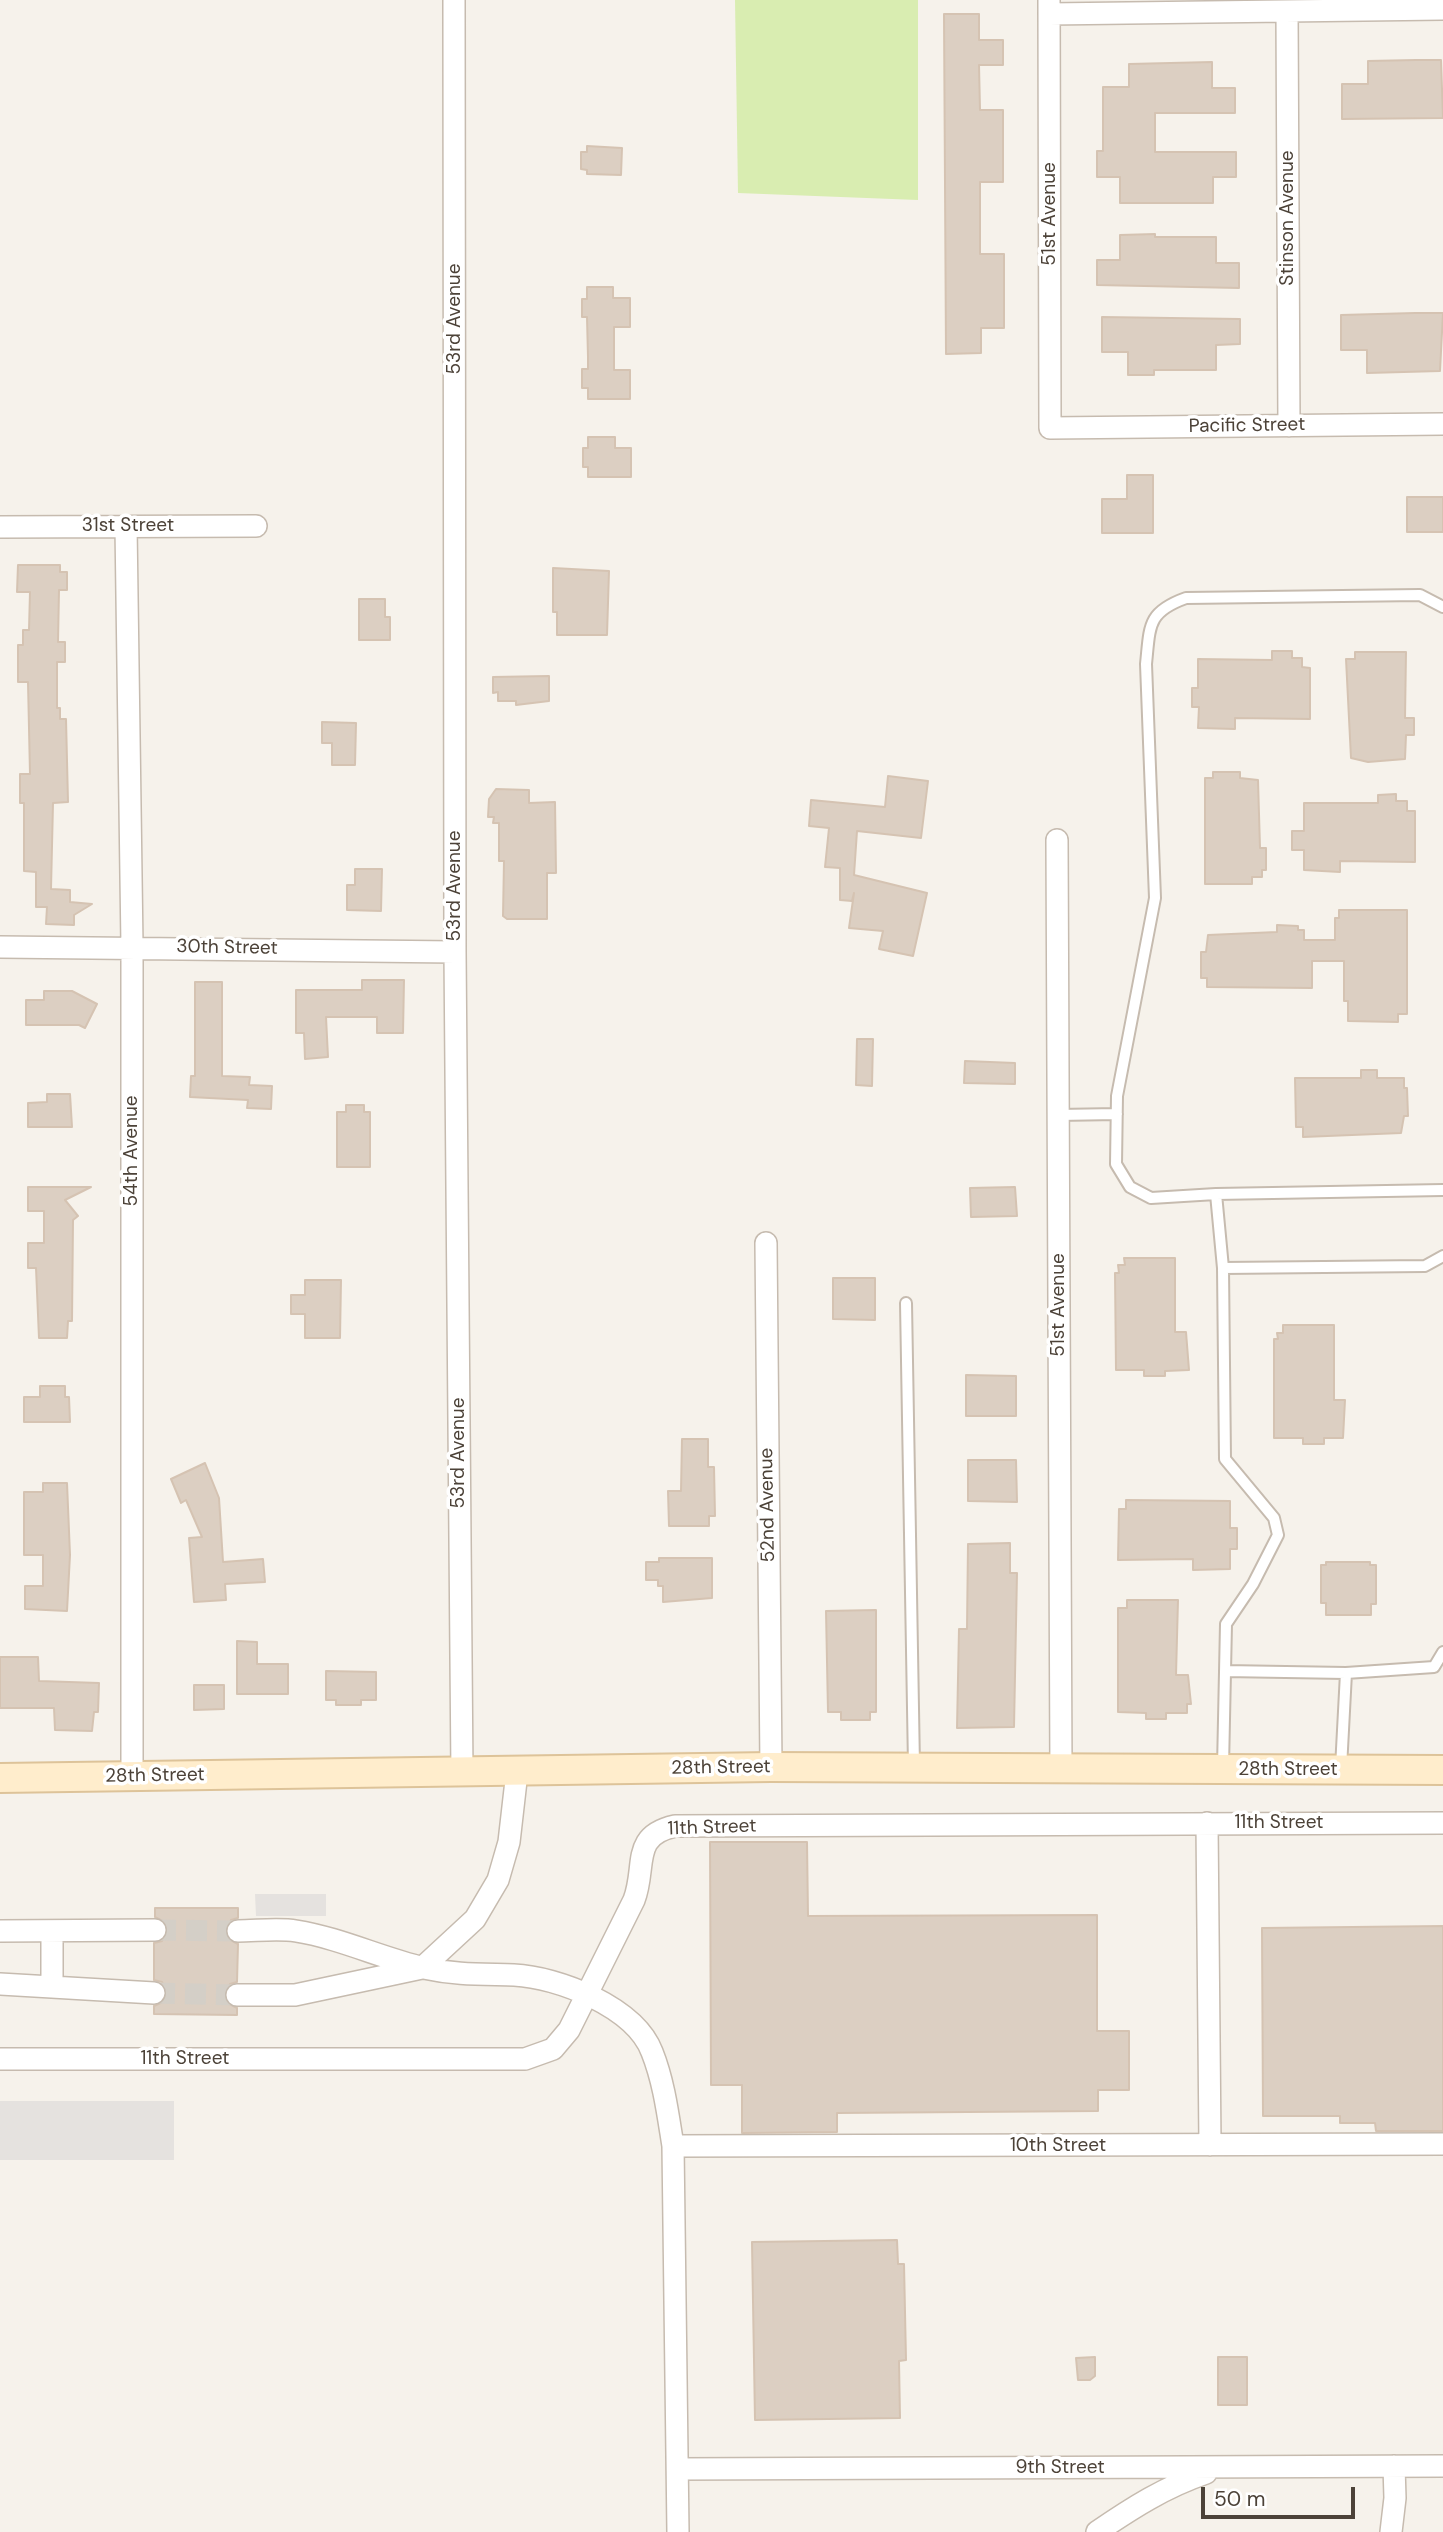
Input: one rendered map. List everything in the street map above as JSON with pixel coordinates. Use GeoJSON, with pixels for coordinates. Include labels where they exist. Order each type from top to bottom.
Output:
{"type":"FeatureCollection","features":[{"type":"Feature","properties":{"kind":"main road","name":"28th Street"},"geometry":{"type":"LineString","coordinates":[[0,1778],[771,1767],[1443,1770]]}},
{"type":"Feature","properties":{"kind":"street","name":"53rd Avenue"},"geometry":{"type":"LineString","coordinates":[[454,0],[455,952],[462,1773]]}},
{"type":"Feature","properties":{"kind":"street"},"geometry":{"type":"LineString","coordinates":[[1049,7],[1287,11],[1443,9]]}},
{"type":"Feature","properties":{"kind":"street","name":"51st Avenue"},"geometry":{"type":"LineString","coordinates":[[1049,7],[1050,428]]}},
{"type":"Feature","properties":{"kind":"street","name":"Stinson Avenue"},"geometry":{"type":"LineString","coordinates":[[1287,11],[1289,426]]}},
{"type":"Feature","properties":{"kind":"street","name":"Pacific Street"},"geometry":{"type":"LineString","coordinates":[[1050,428],[1443,424]]}},
{"type":"Feature","properties":{"kind":"street","name":"54th Avenue"},"geometry":{"type":"LineString","coordinates":[[126,526],[132,946],[132,1776]]}},
{"type":"Feature","properties":{"kind":"street","name":"31st Street"},"geometry":{"type":"LineString","coordinates":[[0,527],[256,526]]}},
{"type":"Feature","properties":{"kind":"street","name":"51st Avenue"},"geometry":{"type":"LineString","coordinates":[[1057,840],[1061,1770]]}},
{"type":"Feature","properties":{"kind":"street","name":"30th Street"},"geometry":{"type":"LineString","coordinates":[[0,947],[132,946],[455,952]]}},
{"type":"Feature","properties":{"kind":"street","name":"52nd Avenue"},"geometry":{"type":"LineString","coordinates":[[766,1243],[771,1767]]}},
{"type":"Feature","properties":{"kind":"street"},"geometry":{"type":"LineString","coordinates":[[237,1995],[295,1995],[422,1968],[475,1919],[498,1880],[509,1842],[517,1772]]}},
{"type":"Feature","properties":{"kind":"street"},"geometry":{"type":"LineString","coordinates":[[0,1791],[51,1777]]}},
{"type":"Feature","properties":{"kind":"street"},"geometry":{"type":"LineString","coordinates":[[1207,1823],[1210,2146]]}},
{"type":"Feature","properties":{"kind":"street","name":"11th Street"},"geometry":{"type":"LineString","coordinates":[[0,2059],[525,2059],[553,2049],[569,2030],[634,1900],[641,1880],[641,1854],[647,1839],[656,1830],[674,1826],[1443,1824]]}},
{"type":"Feature","properties":{"kind":"street"},"geometry":{"type":"LineString","coordinates":[[0,1931],[155,1930]]}},
{"type":"Feature","properties":{"kind":"street"},"geometry":{"type":"LineString","coordinates":[[52,1931],[52,1987]]}},
{"type":"Feature","properties":{"kind":"street"},"geometry":{"type":"LineString","coordinates":[[238,1931],[296,1931],[422,1968],[467,1976],[514,1975],[554,1981],[588,1995],[641,2034],[652,2051],[666,2103],[673,2146],[678,2532]]}},
{"type":"Feature","properties":{"kind":"street"},"geometry":{"type":"LineString","coordinates":[[0,1984],[154,1993]]}},
{"type":"Feature","properties":{"kind":"street","name":"10th Street"},"geometry":{"type":"LineString","coordinates":[[673,2146],[1443,2144]]}},
{"type":"Feature","properties":{"kind":"street"},"geometry":{"type":"LineString","coordinates":[[1391,2532],[1395,2498],[1394,2466]]}},
{"type":"Feature","properties":{"kind":"street","name":"9th Street"},"geometry":{"type":"LineString","coordinates":[[678,2469],[1443,2466]]}},
{"type":"Feature","properties":{"kind":"street"},"geometry":{"type":"LineString","coordinates":[[1097,2532],[1137,2505],[1177,2483],[1224,2467]]}},
{"type":"Feature","properties":{"kind":"lane"},"geometry":{"type":"LineString","coordinates":[[1443,607],[1420,595],[1186,598],[1163,606],[1150,627],[1146,664],[1155,898],[1117,1096],[1116,1164],[1130,1187],[1151,1198],[1216,1194],[1443,1190]]}},
{"type":"Feature","properties":{"kind":"lane"},"geometry":{"type":"LineString","coordinates":[[1058,1115],[1117,1114]]}},
{"type":"Feature","properties":{"kind":"lane"},"geometry":{"type":"LineString","coordinates":[[1216,1194],[1223,1268],[1225,1459],[1274,1518],[1278,1535],[1254,1584],[1226,1624],[1223,1770]]}},
{"type":"Feature","properties":{"kind":"lane"},"geometry":{"type":"LineString","coordinates":[[1223,1268],[1424,1266],[1443,1256]]}},
{"type":"Feature","properties":{"kind":"lane"},"geometry":{"type":"LineString","coordinates":[[906,1303],[914,1768]]}},
{"type":"Feature","properties":{"kind":"lane"},"geometry":{"type":"LineString","coordinates":[[1225,1671],[1346,1673],[1434,1667],[1443,1652]]}},
{"type":"Feature","properties":{"kind":"lane"},"geometry":{"type":"LineString","coordinates":[[1341,1770],[1346,1673]]}},
{"type":"Feature","properties":{"kind":"green space"},"geometry":{"type":"Polygon","coordinates":[[[735,0],[918,0],[918,200],[738,193],[735,0]]]}},
{"type":"Feature","properties":{"kind":"shaded area"},"geometry":{"type":"Polygon","coordinates":[[[255,1894],[326,1894],[326,1916],[256,1916],[255,1894]]]}},
{"type":"Feature","properties":{"kind":"shaded area"},"geometry":{"type":"Polygon","coordinates":[[[0,2101],[174,2101],[174,2160],[0,2160],[0,2101]]]}},
{"type":"Feature","properties":{"kind":"building"},"geometry":{"type":"Polygon","coordinates":[[[944,14],[979,14],[979,40],[1003,40],[1003,65],[979,65],[980,110],[1003,110],[1003,182],[980,182],[980,254],[1004,254],[1004,328],[981,328],[981,353],[946,354],[944,14]]]}},
{"type":"Feature","properties":{"kind":"building"},"geometry":{"type":"Polygon","coordinates":[[[1441,60],[1443,118],[1342,119],[1342,84],[1368,84],[1368,61],[1441,60]]]}},
{"type":"Feature","properties":{"kind":"building"},"geometry":{"type":"Polygon","coordinates":[[[1212,62],[1212,88],[1235,88],[1235,113],[1155,113],[1155,152],[1236,152],[1236,177],[1213,177],[1213,203],[1120,203],[1120,177],[1097,177],[1097,151],[1103,151],[1103,87],[1129,87],[1129,64],[1212,62]]]}},
{"type":"Feature","properties":{"kind":"building"},"geometry":{"type":"Polygon","coordinates":[[[587,146],[622,148],[621,175],[587,174],[587,170],[581,169],[581,152],[587,152],[587,146]]]}},
{"type":"Feature","properties":{"kind":"building"},"geometry":{"type":"Polygon","coordinates":[[[1155,234],[1155,237],[1216,237],[1216,263],[1239,263],[1239,288],[1097,285],[1097,260],[1120,260],[1120,235],[1155,234]]]}},
{"type":"Feature","properties":{"kind":"building"},"geometry":{"type":"Polygon","coordinates":[[[587,287],[613,287],[613,298],[630,298],[630,327],[614,327],[614,370],[630,370],[630,399],[588,399],[588,388],[582,388],[582,369],[588,369],[587,317],[582,317],[582,299],[587,299],[587,287]]]}},
{"type":"Feature","properties":{"kind":"building"},"geometry":{"type":"Polygon","coordinates":[[[1443,313],[1440,371],[1367,373],[1367,350],[1341,350],[1341,315],[1443,313]]]}},
{"type":"Feature","properties":{"kind":"building"},"geometry":{"type":"Polygon","coordinates":[[[1102,317],[1240,319],[1240,344],[1216,345],[1216,370],[1154,370],[1154,375],[1128,375],[1128,352],[1102,352],[1102,317]]]}},
{"type":"Feature","properties":{"kind":"building"},"geometry":{"type":"Polygon","coordinates":[[[588,437],[615,437],[615,448],[631,448],[631,477],[588,477],[588,467],[583,467],[583,448],[588,448],[588,437]]]}},
{"type":"Feature","properties":{"kind":"building"},"geometry":{"type":"Polygon","coordinates":[[[1127,475],[1153,475],[1153,533],[1102,533],[1102,499],[1127,499],[1127,475]]]}},
{"type":"Feature","properties":{"kind":"building"},"geometry":{"type":"Polygon","coordinates":[[[1407,497],[1443,497],[1443,532],[1407,532],[1407,497]]]}},
{"type":"Feature","properties":{"kind":"building"},"geometry":{"type":"Polygon","coordinates":[[[18,565],[60,565],[60,572],[67,572],[67,590],[59,590],[58,642],[65,642],[65,662],[57,662],[57,708],[60,708],[60,719],[66,719],[68,802],[53,803],[51,889],[70,890],[70,902],[92,904],[74,915],[74,925],[46,924],[47,907],[36,907],[36,872],[24,871],[24,803],[20,803],[20,774],[30,774],[28,682],[18,682],[18,645],[23,645],[23,630],[29,630],[30,592],[17,592],[18,565]]]}},
{"type":"Feature","properties":{"kind":"building"},"geometry":{"type":"Polygon","coordinates":[[[553,568],[609,571],[607,635],[557,635],[557,612],[553,612],[553,568]]]}},
{"type":"Feature","properties":{"kind":"building"},"geometry":{"type":"Polygon","coordinates":[[[359,599],[385,599],[385,617],[390,617],[390,640],[359,640],[359,599]]]}},
{"type":"Feature","properties":{"kind":"building"},"geometry":{"type":"Polygon","coordinates":[[[1272,651],[1292,651],[1292,658],[1302,658],[1302,667],[1310,668],[1310,719],[1235,718],[1235,729],[1198,728],[1199,707],[1192,707],[1192,688],[1198,688],[1198,659],[1272,660],[1272,651]]]}},
{"type":"Feature","properties":{"kind":"building"},"geometry":{"type":"Polygon","coordinates":[[[1355,652],[1406,652],[1405,718],[1414,718],[1414,735],[1406,735],[1405,759],[1368,762],[1351,758],[1346,659],[1355,659],[1355,652]]]}},
{"type":"Feature","properties":{"kind":"building"},"geometry":{"type":"Polygon","coordinates":[[[549,676],[549,701],[516,705],[516,701],[498,701],[498,692],[493,693],[493,677],[549,676]]]}},
{"type":"Feature","properties":{"kind":"building"},"geometry":{"type":"Polygon","coordinates":[[[322,722],[356,723],[355,765],[332,765],[332,743],[322,743],[322,722]]]}},
{"type":"Feature","properties":{"kind":"building"},"geometry":{"type":"Polygon","coordinates":[[[1213,772],[1240,772],[1240,778],[1258,780],[1260,848],[1266,848],[1266,870],[1262,870],[1262,877],[1252,877],[1252,884],[1205,884],[1205,778],[1213,778],[1213,772]]]}},
{"type":"Feature","properties":{"kind":"building"},"geometry":{"type":"Polygon","coordinates":[[[888,776],[928,781],[921,838],[857,831],[854,875],[927,893],[913,956],[879,949],[883,931],[849,928],[854,893],[852,901],[840,900],[840,868],[825,867],[829,828],[809,826],[811,800],[885,807],[888,776]]]}},
{"type":"Feature","properties":{"kind":"building"},"geometry":{"type":"Polygon","coordinates":[[[496,789],[529,790],[529,803],[555,802],[556,873],[547,873],[547,919],[507,919],[503,916],[504,861],[499,861],[499,823],[493,823],[494,817],[488,817],[489,799],[496,789]]]}},
{"type":"Feature","properties":{"kind":"building"},"geometry":{"type":"Polygon","coordinates":[[[1396,794],[1396,801],[1407,801],[1407,811],[1415,811],[1415,862],[1340,861],[1340,872],[1304,870],[1304,850],[1292,850],[1292,831],[1304,831],[1304,803],[1378,803],[1378,795],[1396,794]]]}},
{"type":"Feature","properties":{"kind":"building"},"geometry":{"type":"Polygon","coordinates":[[[355,869],[382,869],[381,911],[347,910],[347,885],[355,885],[355,869]]]}},
{"type":"Feature","properties":{"kind":"building"},"geometry":{"type":"Polygon","coordinates":[[[1339,910],[1407,910],[1407,1014],[1398,1014],[1398,1022],[1348,1021],[1348,1001],[1344,1001],[1344,961],[1312,961],[1312,988],[1207,987],[1207,978],[1201,978],[1201,952],[1206,952],[1208,935],[1277,932],[1277,925],[1298,926],[1298,930],[1304,930],[1304,940],[1335,940],[1335,918],[1339,918],[1339,910]]]}},
{"type":"Feature","properties":{"kind":"building"},"geometry":{"type":"Polygon","coordinates":[[[362,980],[404,980],[403,1033],[377,1033],[377,1017],[326,1017],[328,1057],[305,1059],[304,1033],[296,1033],[296,990],[362,990],[362,980]]]}},
{"type":"Feature","properties":{"kind":"building"},"geometry":{"type":"Polygon","coordinates":[[[195,982],[222,982],[222,1076],[250,1077],[249,1085],[272,1086],[271,1109],[247,1108],[248,1100],[190,1097],[191,1076],[195,1076],[195,982]]]}},
{"type":"Feature","properties":{"kind":"building"},"geometry":{"type":"Polygon","coordinates":[[[44,991],[72,991],[97,1004],[85,1028],[79,1025],[26,1025],[26,1000],[44,1000],[44,991]]]}},
{"type":"Feature","properties":{"kind":"building"},"geometry":{"type":"Polygon","coordinates":[[[857,1039],[873,1039],[872,1086],[856,1085],[857,1039]]]}},
{"type":"Feature","properties":{"kind":"building"},"geometry":{"type":"Polygon","coordinates":[[[965,1061],[1015,1063],[1015,1084],[964,1083],[965,1061]]]}},
{"type":"Feature","properties":{"kind":"building"},"geometry":{"type":"Polygon","coordinates":[[[1361,1070],[1377,1070],[1377,1078],[1404,1078],[1408,1116],[1404,1116],[1401,1133],[1303,1137],[1303,1127],[1296,1127],[1295,1078],[1361,1078],[1361,1070]]]}},
{"type":"Feature","properties":{"kind":"building"},"geometry":{"type":"Polygon","coordinates":[[[47,1094],[70,1094],[72,1127],[28,1127],[28,1103],[47,1102],[47,1094]]]}},
{"type":"Feature","properties":{"kind":"building"},"geometry":{"type":"Polygon","coordinates":[[[346,1105],[364,1105],[364,1112],[370,1112],[370,1167],[337,1167],[337,1112],[346,1112],[346,1105]]]}},
{"type":"Feature","properties":{"kind":"building"},"geometry":{"type":"Polygon","coordinates":[[[28,1187],[91,1187],[65,1200],[78,1216],[73,1220],[72,1321],[68,1321],[67,1338],[39,1338],[36,1268],[28,1268],[28,1243],[44,1243],[44,1211],[28,1211],[28,1187]]]}},
{"type":"Feature","properties":{"kind":"building"},"geometry":{"type":"Polygon","coordinates":[[[1015,1187],[1017,1216],[971,1217],[970,1188],[1015,1187]]]}},
{"type":"Feature","properties":{"kind":"building"},"geometry":{"type":"Polygon","coordinates":[[[1124,1258],[1175,1258],[1175,1332],[1186,1332],[1189,1370],[1165,1371],[1165,1376],[1144,1376],[1144,1370],[1116,1370],[1115,1273],[1119,1273],[1118,1265],[1125,1265],[1124,1258]]]}},
{"type":"Feature","properties":{"kind":"building"},"geometry":{"type":"Polygon","coordinates":[[[833,1278],[875,1278],[875,1320],[833,1319],[833,1278]]]}},
{"type":"Feature","properties":{"kind":"building"},"geometry":{"type":"Polygon","coordinates":[[[305,1280],[341,1280],[340,1338],[305,1338],[305,1314],[291,1314],[291,1295],[305,1295],[305,1280]]]}},
{"type":"Feature","properties":{"kind":"building"},"geometry":{"type":"Polygon","coordinates":[[[1283,1325],[1334,1325],[1334,1400],[1345,1400],[1343,1438],[1324,1438],[1324,1444],[1303,1444],[1303,1438],[1274,1438],[1274,1339],[1278,1339],[1277,1333],[1283,1333],[1283,1325]]]}},
{"type":"Feature","properties":{"kind":"building"},"geometry":{"type":"Polygon","coordinates":[[[966,1375],[1016,1376],[1016,1416],[966,1416],[966,1375]]]}},
{"type":"Feature","properties":{"kind":"building"},"geometry":{"type":"Polygon","coordinates":[[[40,1386],[65,1386],[65,1397],[69,1397],[70,1422],[24,1422],[24,1397],[40,1397],[40,1386]]]}},
{"type":"Feature","properties":{"kind":"building"},"geometry":{"type":"Polygon","coordinates":[[[682,1439],[708,1439],[708,1467],[714,1467],[715,1516],[709,1516],[709,1526],[669,1526],[668,1491],[681,1491],[682,1439]]]}},
{"type":"Feature","properties":{"kind":"building"},"geometry":{"type":"Polygon","coordinates":[[[968,1460],[1016,1460],[1017,1502],[968,1501],[968,1460]]]}},
{"type":"Feature","properties":{"kind":"building"},"geometry":{"type":"Polygon","coordinates":[[[205,1463],[219,1498],[223,1562],[263,1559],[265,1582],[225,1584],[226,1600],[194,1602],[189,1538],[202,1537],[186,1500],[181,1503],[171,1479],[205,1463]]]}},
{"type":"Feature","properties":{"kind":"building"},"geometry":{"type":"Polygon","coordinates":[[[43,1483],[67,1483],[70,1555],[67,1611],[25,1609],[25,1586],[43,1586],[43,1555],[24,1555],[24,1492],[43,1492],[43,1483]]]}},
{"type":"Feature","properties":{"kind":"building"},"geometry":{"type":"Polygon","coordinates":[[[1126,1500],[1230,1501],[1230,1528],[1237,1528],[1237,1549],[1230,1549],[1230,1569],[1193,1570],[1193,1559],[1118,1560],[1119,1509],[1126,1509],[1126,1500]]]}},
{"type":"Feature","properties":{"kind":"building"},"geometry":{"type":"Polygon","coordinates":[[[1010,1543],[1010,1573],[1017,1573],[1014,1727],[957,1728],[959,1629],[967,1629],[968,1544],[1010,1543]]]}},
{"type":"Feature","properties":{"kind":"building"},"geometry":{"type":"Polygon","coordinates":[[[659,1558],[712,1558],[712,1598],[663,1602],[663,1586],[658,1586],[658,1580],[646,1580],[646,1562],[659,1562],[659,1558]]]}},
{"type":"Feature","properties":{"kind":"building"},"geometry":{"type":"Polygon","coordinates":[[[1326,1562],[1370,1562],[1370,1565],[1376,1565],[1376,1604],[1371,1604],[1371,1615],[1326,1615],[1326,1603],[1321,1603],[1321,1565],[1326,1565],[1326,1562]]]}},
{"type":"Feature","properties":{"kind":"building"},"geometry":{"type":"Polygon","coordinates":[[[1127,1600],[1178,1600],[1176,1675],[1188,1675],[1191,1704],[1187,1704],[1187,1713],[1166,1713],[1166,1719],[1146,1719],[1146,1713],[1118,1712],[1118,1608],[1127,1608],[1127,1600]]]}},
{"type":"Feature","properties":{"kind":"building"},"geometry":{"type":"Polygon","coordinates":[[[876,1610],[876,1712],[870,1712],[870,1720],[841,1720],[841,1712],[828,1712],[826,1611],[876,1610]]]}},
{"type":"Feature","properties":{"kind":"building"},"geometry":{"type":"Polygon","coordinates":[[[237,1641],[257,1642],[257,1664],[288,1664],[288,1694],[237,1694],[237,1641]]]}},
{"type":"Feature","properties":{"kind":"building"},"geometry":{"type":"Polygon","coordinates":[[[0,1657],[38,1657],[39,1681],[99,1683],[98,1712],[94,1712],[92,1731],[55,1730],[54,1708],[0,1708],[0,1657]]]}},
{"type":"Feature","properties":{"kind":"building"},"geometry":{"type":"Polygon","coordinates":[[[326,1671],[376,1672],[376,1700],[361,1700],[361,1705],[336,1705],[336,1700],[326,1700],[326,1671]]]}},
{"type":"Feature","properties":{"kind":"building"},"geometry":{"type":"Polygon","coordinates":[[[194,1685],[224,1685],[224,1709],[194,1710],[194,1685]]]}},
{"type":"Feature","properties":{"kind":"building"},"geometry":{"type":"Polygon","coordinates":[[[710,1842],[807,1842],[808,1916],[1097,1915],[1097,2031],[1129,2031],[1129,2090],[1098,2090],[1098,2111],[837,2113],[837,2132],[742,2133],[742,2085],[711,2085],[710,1842]]]}},
{"type":"Feature","properties":{"kind":"building"},"geometry":{"type":"Polygon","coordinates":[[[155,1908],[238,1908],[238,1918],[231,1920],[225,1931],[227,1938],[238,1944],[237,1982],[230,1984],[224,1994],[226,2002],[237,2008],[237,2015],[154,2014],[154,2006],[165,2001],[167,1993],[162,1982],[154,1980],[154,1943],[162,1941],[168,1931],[166,1923],[155,1917],[155,1908]]]}},
{"type":"Feature","properties":{"kind":"building"},"geometry":{"type":"Polygon","coordinates":[[[1443,1926],[1443,2131],[1376,2131],[1375,2123],[1340,2123],[1340,2116],[1263,2116],[1262,1928],[1443,1926]]]}},
{"type":"Feature","properties":{"kind":"building"},"geometry":{"type":"Polygon","coordinates":[[[897,2240],[898,2264],[904,2264],[906,2360],[899,2361],[900,2418],[755,2420],[752,2242],[897,2240]]]}},
{"type":"Feature","properties":{"kind":"building"},"geometry":{"type":"Polygon","coordinates":[[[1095,2357],[1095,2376],[1090,2380],[1078,2380],[1076,2358],[1095,2357]]]}},
{"type":"Feature","properties":{"kind":"building"},"geometry":{"type":"Polygon","coordinates":[[[1218,2357],[1247,2357],[1247,2405],[1218,2405],[1218,2357]]]}},
{"type":"Feature","properties":{"kind":"tunnel"},"geometry":{"type":"LineString","coordinates":[[155,1930],[238,1931]]}},
{"type":"Feature","properties":{"kind":"tunnel"},"geometry":{"type":"LineString","coordinates":[[154,1993],[237,1995]]}}]}
